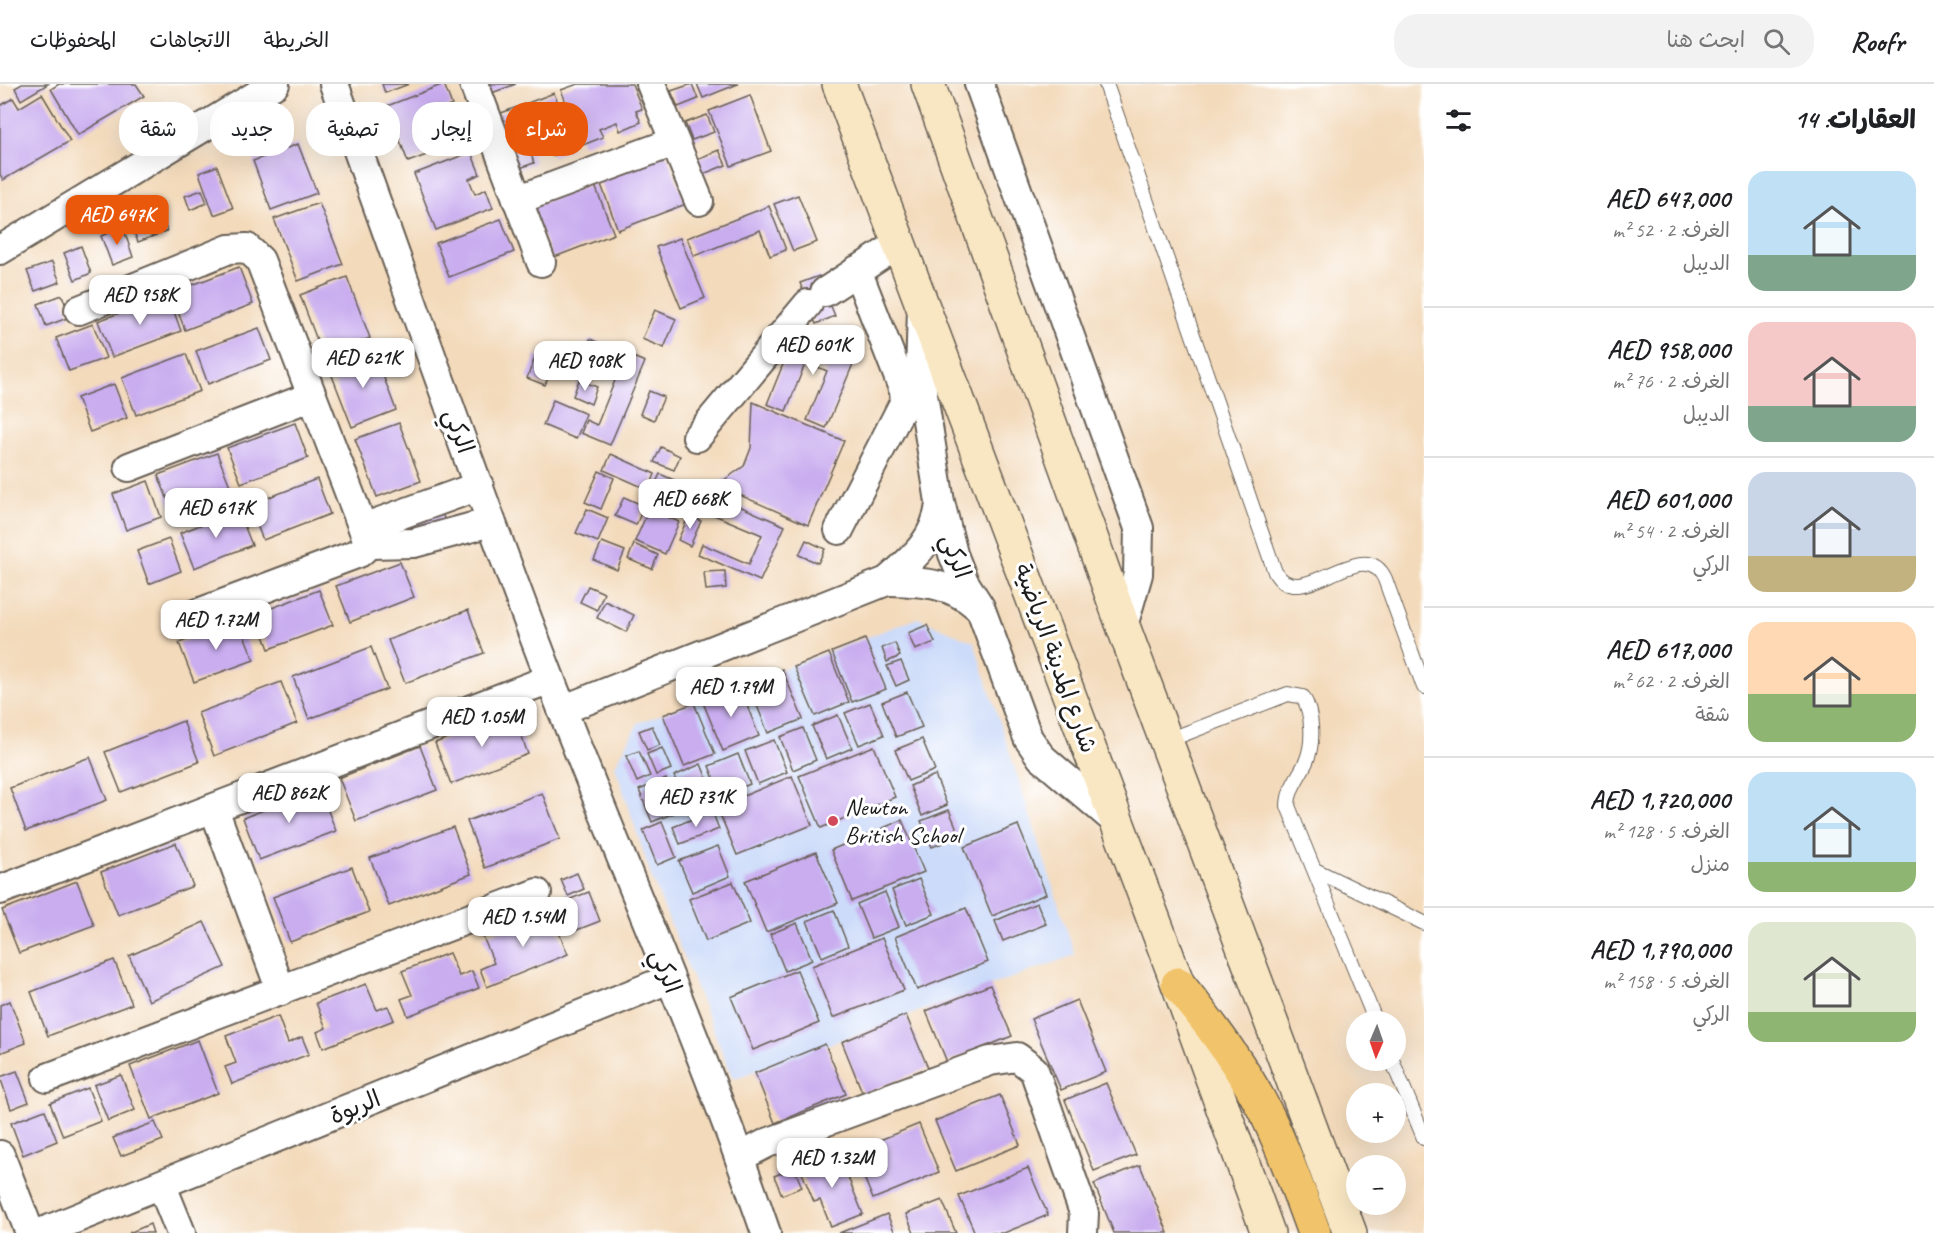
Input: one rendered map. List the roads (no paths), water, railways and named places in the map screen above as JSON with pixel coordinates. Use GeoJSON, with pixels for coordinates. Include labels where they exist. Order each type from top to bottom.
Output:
{"type":"FeatureCollection","features":[{"type":"Feature","properties":{"kind":"main road","name":"شارع المدينة الرياضية"},"geometry":{"type":"LineString","coordinates":[[839,84],[1118,823],[1268,1233]]}},
{"type":"Feature","properties":{"kind":"main road"},"geometry":{"type":"LineString","coordinates":[[931,89],[1123,626],[1350,1233]]}},
{"type":"Feature","properties":{"kind":"main road"},"geometry":{"type":"LineString","coordinates":[[1178,984],[1212,1026],[1242,1070],[1268,1117],[1314,1233]]}},
{"type":"Feature","properties":{"kind":"street"},"geometry":{"type":"LineString","coordinates":[[0,250],[275,84]]}},
{"type":"Feature","properties":{"kind":"street","name":"الركي"},"geometry":{"type":"LineString","coordinates":[[334,84],[491,522],[550,679],[740,1157],[766,1233]]}},
{"type":"Feature","properties":{"kind":"street"},"geometry":{"type":"LineString","coordinates":[[474,84],[541,262]]}},
{"type":"Feature","properties":{"kind":"street"},"geometry":{"type":"LineString","coordinates":[[651,84],[699,201]]}},
{"type":"Feature","properties":{"kind":"street"},"geometry":{"type":"LineString","coordinates":[[979,84],[1140,528],[1138,574],[1123,626]]}},
{"type":"Feature","properties":{"kind":"street"},"geometry":{"type":"LineString","coordinates":[[517,200],[674,142]]}},
{"type":"Feature","properties":{"kind":"street"},"geometry":{"type":"LineString","coordinates":[[697,437],[817,298],[900,243]]}},
{"type":"Feature","properties":{"kind":"street"},"geometry":{"type":"LineString","coordinates":[[79,310],[229,249],[247,249],[260,260],[366,536],[359,553],[184,618]]}},
{"type":"Feature","properties":{"kind":"street"},"geometry":{"type":"LineString","coordinates":[[839,530],[905,401],[904,391],[857,270]]}},
{"type":"Feature","properties":{"kind":"street","name":"الركي"},"geometry":{"type":"LineString","coordinates":[[922,300],[920,375],[940,502],[953,554],[964,582],[980,608],[1028,738],[1041,757],[1118,823]]}},
{"type":"Feature","properties":{"kind":"street"},"geometry":{"type":"LineString","coordinates":[[129,466],[312,396]]}},
{"type":"Feature","properties":{"kind":"street"},"geometry":{"type":"LineString","coordinates":[[366,536],[479,486]]}},
{"type":"Feature","properties":{"kind":"street","name":"الركي"},"geometry":{"type":"LineString","coordinates":[[562,710],[887,581],[916,555],[931,537],[940,502]]}},
{"type":"Feature","properties":{"kind":"street"},"geometry":{"type":"LineString","coordinates":[[366,536],[414,543],[491,522]]}},
{"type":"Feature","properties":{"kind":"street","name":"الركي"},"geometry":{"type":"LineString","coordinates":[[887,581],[937,584],[967,597],[980,608]]}},
{"type":"Feature","properties":{"kind":"street"},"geometry":{"type":"LineString","coordinates":[[0,890],[550,679]]}},
{"type":"Feature","properties":{"kind":"street"},"geometry":{"type":"LineString","coordinates":[[213,808],[280,991]]}},
{"type":"Feature","properties":{"kind":"street"},"geometry":{"type":"LineString","coordinates":[[47,1078],[537,893]]}},
{"type":"Feature","properties":{"kind":"street","name":"الربوة"},"geometry":{"type":"LineString","coordinates":[[40,1233],[162,1186],[669,979]]}},
{"type":"Feature","properties":{"kind":"street"},"geometry":{"type":"LineString","coordinates":[[740,1157],[767,1143],[990,1061],[1017,1057],[1034,1070],[1084,1213],[1083,1233]]}},
{"type":"Feature","properties":{"kind":"street"},"geometry":{"type":"LineString","coordinates":[[0,1155],[30,1233]]}},
{"type":"Feature","properties":{"kind":"street"},"geometry":{"type":"LineString","coordinates":[[162,1186],[181,1233]]}},
{"type":"Feature","properties":{"kind":"lane"},"geometry":{"type":"LineString","coordinates":[[1106,84],[1275,572],[1284,583],[1297,586],[1356,565],[1371,564],[1377,567],[1385,579],[1424,687]]}},
{"type":"Feature","properties":{"kind":"lane"},"geometry":{"type":"LineString","coordinates":[[1166,741],[1288,694],[1303,697],[1309,707],[1311,736],[1307,760],[1288,795],[1288,806],[1372,1011]]}},
{"type":"Feature","properties":{"kind":"lane"},"geometry":{"type":"LineString","coordinates":[[1315,870],[1424,923]]}},
{"type":"Feature","properties":{"kind":"lane"},"geometry":{"type":"LineString","coordinates":[[1397,1071],[1424,1138]]}},
{"type":"Feature","properties":{"kind":"place","name":"Newton British School"},"geometry":{"type":"Point","coordinates":[833,821]}}]}
